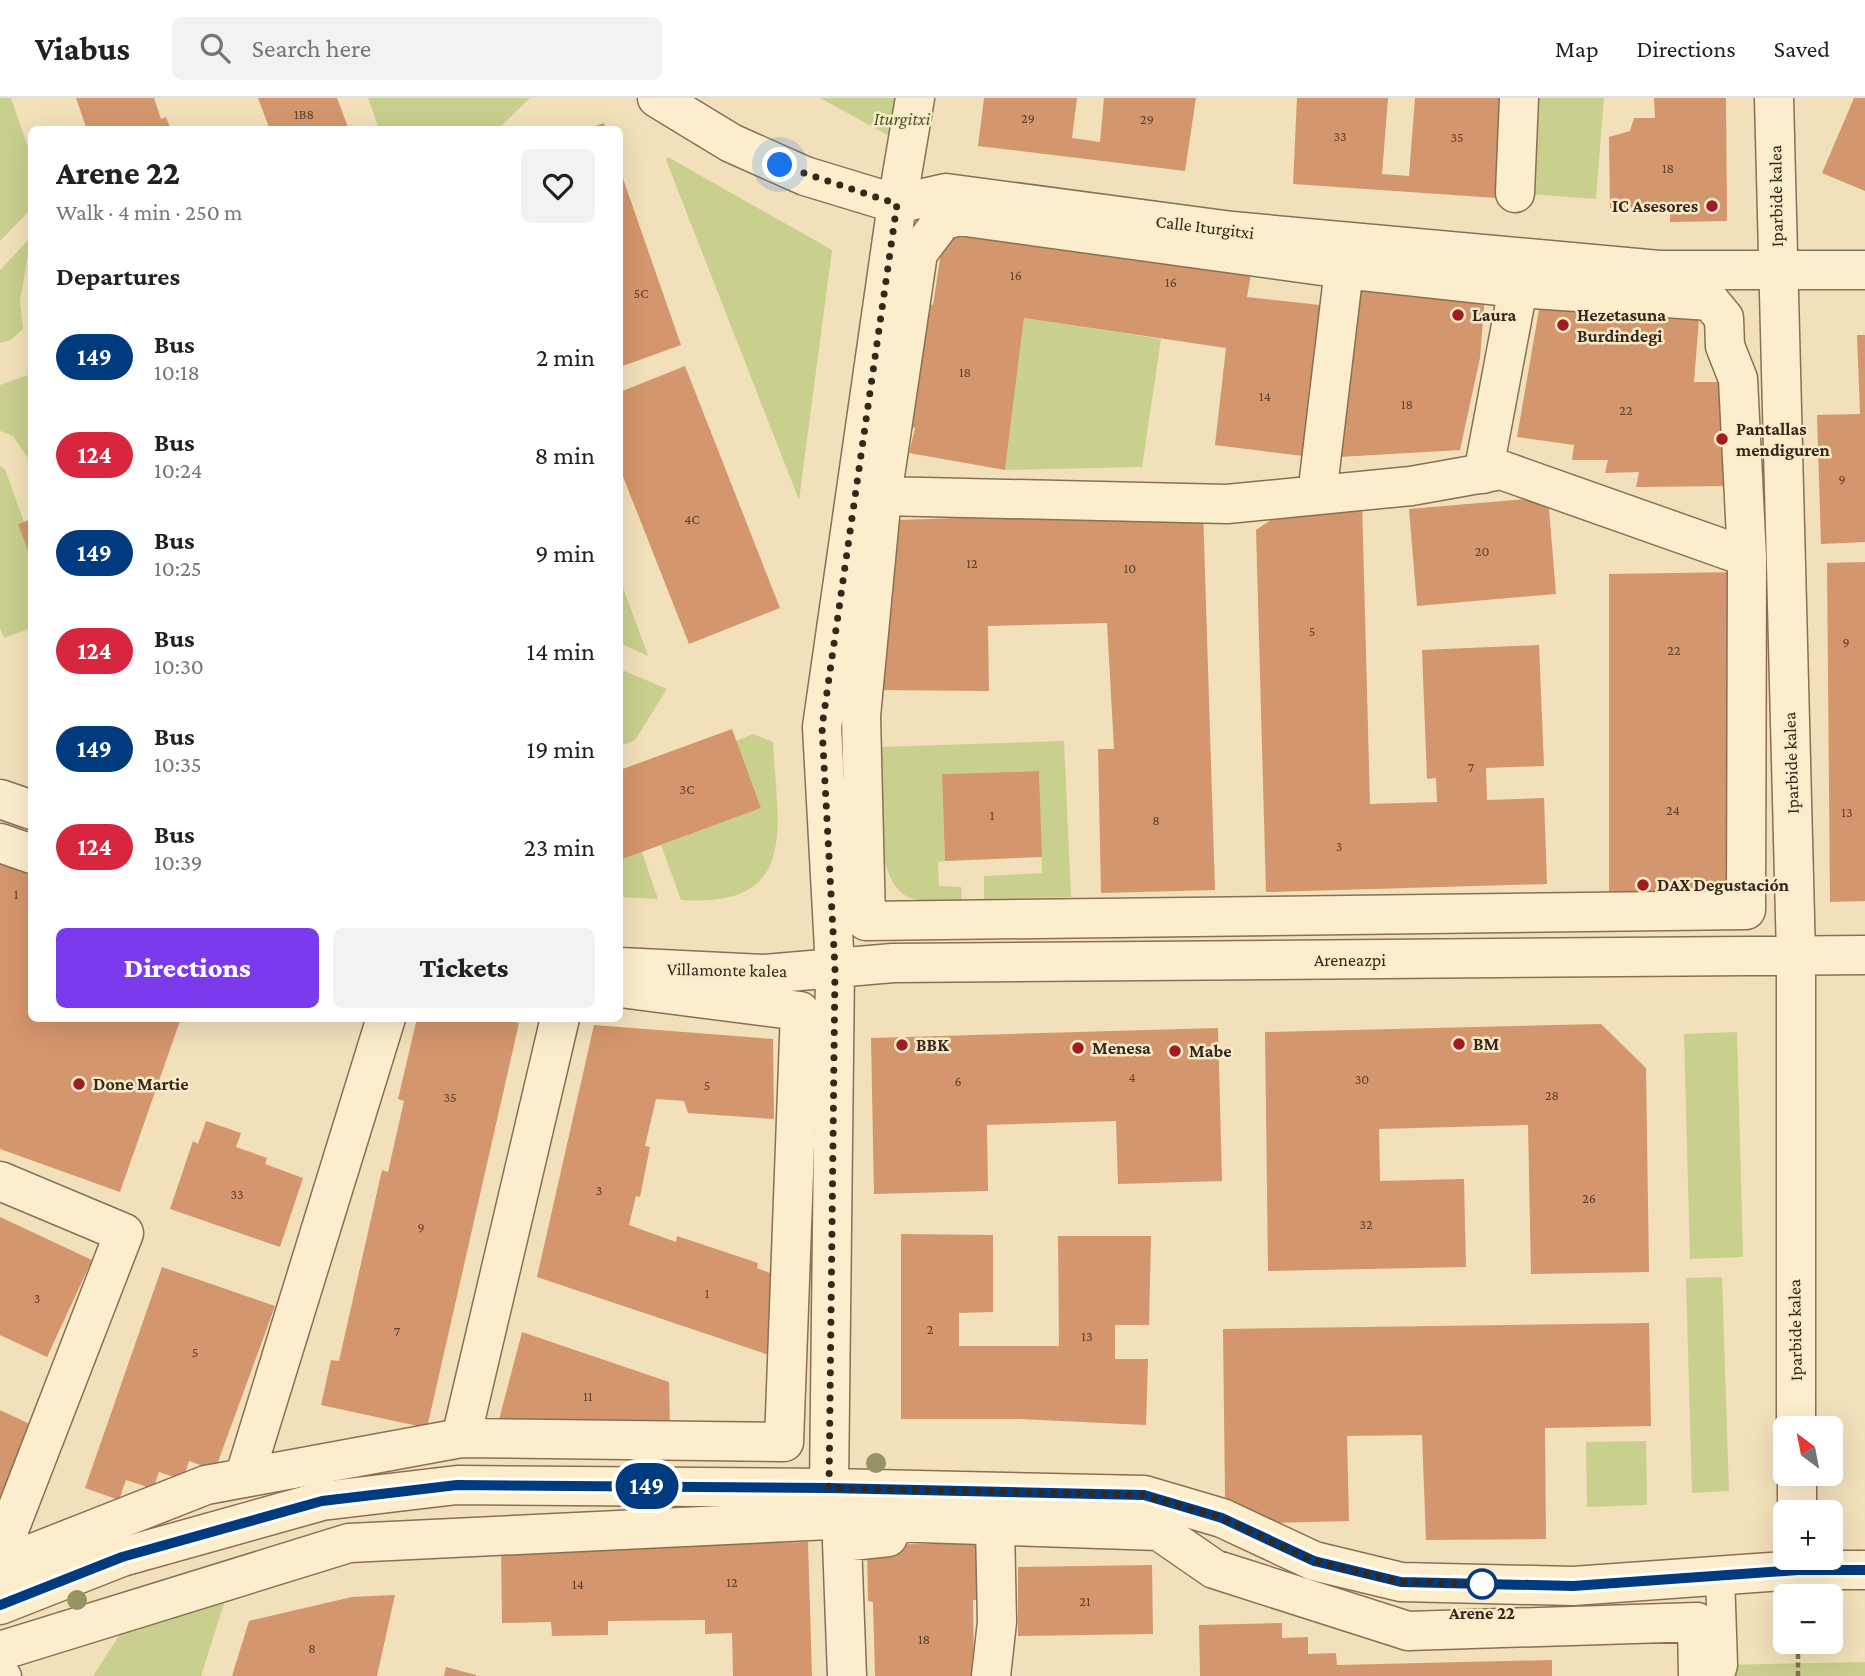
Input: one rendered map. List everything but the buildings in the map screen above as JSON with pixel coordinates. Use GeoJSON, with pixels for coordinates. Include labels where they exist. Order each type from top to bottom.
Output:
{"type":"FeatureCollection","features":[{"type":"Feature","properties":{"kind":"street","name":"Calle Iturgitxi"},"geometry":{"type":"LineString","coordinates":[[657,98],[732,143],[805,176],[897,204],[946,193],[1273,235],[1659,270],[1865,270]]}},
{"type":"Feature","properties":{"kind":"street"},"geometry":{"type":"LineString","coordinates":[[829,1488],[835,968],[822,727],[897,204],[915,98]]}},
{"type":"Feature","properties":{"kind":"street"},"geometry":{"type":"LineString","coordinates":[[1515,193],[1519,98]]}},
{"type":"Feature","properties":{"kind":"street","name":"Iparbide kalea"},"geometry":{"type":"LineString","coordinates":[[1774,98],[1796,956],[1796,1416]]}},
{"type":"Feature","properties":{"kind":"street"},"geometry":{"type":"LineString","coordinates":[[959,216],[1344,269],[1518,288],[1710,301],[1724,318],[1725,346],[1738,379],[1747,557],[1746,910],[866,921],[862,716],[882,496],[918,253],[942,221],[959,216]]}},
{"type":"Feature","properties":{"kind":"street"},"geometry":{"type":"LineString","coordinates":[[1317,495],[1344,269]]}},
{"type":"Feature","properties":{"kind":"street"},"geometry":{"type":"LineString","coordinates":[[1483,474],[1518,288]]}},
{"type":"Feature","properties":{"kind":"street"},"geometry":{"type":"LineString","coordinates":[[882,496],[1227,504],[1411,486],[1501,470],[1747,557]]}},
{"type":"Feature","properties":{"kind":"street"},"geometry":{"type":"LineString","coordinates":[[0,799],[28,809]]}},
{"type":"Feature","properties":{"kind":"street"},"geometry":{"type":"LineString","coordinates":[[0,843],[28,853]]}},
{"type":"Feature","properties":{"kind":"street","name":"Areneazpi"},"geometry":{"type":"LineString","coordinates":[[835,968],[921,963],[1865,955]]}},
{"type":"Feature","properties":{"kind":"street","name":"Villamonte kalea"},"geometry":{"type":"LineString","coordinates":[[623,967],[765,974],[835,968]]}},
{"type":"Feature","properties":{"kind":"street"},"geometry":{"type":"LineString","coordinates":[[0,1566],[206,1485],[461,1438],[783,1442],[800,1011],[623,988]]}},
{"type":"Feature","properties":{"kind":"street"},"geometry":{"type":"LineString","coordinates":[[244,1478],[385,1022]]}},
{"type":"Feature","properties":{"kind":"street"},"geometry":{"type":"LineString","coordinates":[[461,1438],[559,1022]]}},
{"type":"Feature","properties":{"kind":"street"},"geometry":{"type":"LineString","coordinates":[[0,1181],[124,1233],[0,1553]]}},
{"type":"Feature","properties":{"kind":"street"},"geometry":{"type":"LineString","coordinates":[[0,1605],[122,1557],[322,1501],[457,1485],[829,1488],[1144,1495],[1222,1518],[1314,1561],[1401,1582],[1573,1586],[1720,1575],[1773,1568]]}},
{"type":"Feature","properties":{"kind":"street"},"geometry":{"type":"LineString","coordinates":[[0,1651],[348,1543],[829,1520],[1158,1531],[1214,1569],[1408,1631],[1697,1622],[1698,1676]]}},
{"type":"Feature","properties":{"kind":"street"},"geometry":{"type":"LineString","coordinates":[[847,1676],[842,1542],[995,1526]]}},
{"type":"Feature","properties":{"kind":"street"},"geometry":{"type":"LineString","coordinates":[[991,1676],[997,1622],[995,1526]]}},
{"type":"Feature","properties":{"kind":"street"},"geometry":{"type":"LineString","coordinates":[[1843,1568],[1865,1570]]}},
{"type":"Feature","properties":{"kind":"lane"},"geometry":{"type":"LineString","coordinates":[[1720,1575],[1723,1665],[1720,1676]]}},
{"type":"Feature","properties":{"kind":"lane"},"geometry":{"type":"LineString","coordinates":[[0,1674],[8,1676]]}},
{"type":"Feature","properties":{"kind":"path"},"geometry":{"type":"LineString","coordinates":[[1798,1654],[1798,1676]]}},
{"type":"Feature","properties":{"kind":"green space"},"geometry":{"type":"Polygon","coordinates":[[[0,98],[11,98],[28,147],[28,212],[0,241],[0,98]]]}},
{"type":"Feature","properties":{"kind":"green space"},"geometry":{"type":"Polygon","coordinates":[[[368,98],[530,98],[501,126],[378,126],[368,98]]]}},
{"type":"Feature","properties":{"kind":"green space","name":"Iturgitxi"},"geometry":{"type":"Polygon","coordinates":[[[820,98],[926,98],[917,151],[820,98]]]}},
{"type":"Feature","properties":{"kind":"green space"},"geometry":{"type":"Polygon","coordinates":[[[1536,98],[1604,98],[1596,199],[1529,194],[1536,98]]]}},
{"type":"Feature","properties":{"kind":"green space"},"geometry":{"type":"Polygon","coordinates":[[[668,157],[832,250],[799,500],[666,160],[668,157]]]}},
{"type":"Feature","properties":{"kind":"green space"},"geometry":{"type":"Polygon","coordinates":[[[28,240],[20,301],[23,329],[12,339],[0,343],[0,270],[28,240]]]}},
{"type":"Feature","properties":{"kind":"green space"},"geometry":{"type":"Polygon","coordinates":[[[1024,318],[1161,339],[1142,467],[1005,470],[1024,318]]]}},
{"type":"Feature","properties":{"kind":"green space"},"geometry":{"type":"Polygon","coordinates":[[[28,375],[28,458],[13,436],[0,431],[0,385],[28,375]]]}},
{"type":"Feature","properties":{"kind":"green space"},"geometry":{"type":"Polygon","coordinates":[[[0,466],[5,469],[24,522],[18,524],[28,550],[28,629],[4,638],[0,628],[0,466]]]}},
{"type":"Feature","properties":{"kind":"green space"},"geometry":{"type":"Polygon","coordinates":[[[623,587],[648,656],[623,644],[623,587]]]}},
{"type":"Feature","properties":{"kind":"green space"},"geometry":{"type":"Polygon","coordinates":[[[623,670],[667,689],[635,740],[623,745],[623,670]]]}},
{"type":"Feature","properties":{"kind":"green space"},"geometry":{"type":"Polygon","coordinates":[[[753,734],[773,742],[777,804],[774,856],[764,876],[747,891],[720,899],[681,900],[661,845],[761,808],[736,741],[753,734]]]}},
{"type":"Feature","properties":{"kind":"green space"},"geometry":{"type":"Polygon","coordinates":[[[1064,741],[1071,897],[984,899],[984,876],[1042,873],[1039,771],[942,774],[945,861],[938,862],[939,886],[961,887],[962,900],[920,900],[908,897],[896,887],[888,871],[880,829],[879,747],[1064,741]]]}},
{"type":"Feature","properties":{"kind":"green space"},"geometry":{"type":"Polygon","coordinates":[[[642,852],[658,899],[623,897],[623,859],[642,852]]]}},
{"type":"Feature","properties":{"kind":"green space"},"geometry":{"type":"Polygon","coordinates":[[[1737,1032],[1743,1257],[1690,1259],[1684,1034],[1737,1032]]]}},
{"type":"Feature","properties":{"kind":"green space"},"geometry":{"type":"Polygon","coordinates":[[[1722,1277],[1729,1491],[1692,1493],[1686,1278],[1722,1277]]]}},
{"type":"Feature","properties":{"kind":"green space"},"geometry":{"type":"Polygon","coordinates":[[[1646,1441],[1647,1505],[1587,1507],[1586,1442],[1646,1441]]]}},
{"type":"Feature","properties":{"kind":"green space"},"geometry":{"type":"Polygon","coordinates":[[[227,1594],[201,1676],[93,1676],[120,1634],[227,1594]]]}},
{"type":"Feature","properties":{"kind":"green space"},"geometry":{"type":"Polygon","coordinates":[[[1865,1662],[1865,1676],[1712,1676],[1713,1665],[1865,1662]]]}},
{"type":"Feature","properties":{"kind":"bus line","name":"149"},"geometry":{"type":"LineString","coordinates":[[0,1605],[122,1557],[322,1501],[457,1485],[829,1488],[1144,1495],[1222,1518],[1314,1561],[1401,1582],[1573,1586],[1798,1570],[1865,1570]]}},
{"type":"Feature","properties":{"kind":"place","name":"IC Asesores"},"geometry":{"type":"Point","coordinates":[1712,206]}},
{"type":"Feature","properties":{"kind":"place","name":"Laura"},"geometry":{"type":"Point","coordinates":[1458,315]}},
{"type":"Feature","properties":{"kind":"place","name":"Hezetasuna Burdindegi"},"geometry":{"type":"Point","coordinates":[1563,325]}},
{"type":"Feature","properties":{"kind":"place","name":"Pantallas mendiguren"},"geometry":{"type":"Point","coordinates":[1722,439]}},
{"type":"Feature","properties":{"kind":"place","name":"DAX Degustación"},"geometry":{"type":"Point","coordinates":[1643,885]}},
{"type":"Feature","properties":{"kind":"place","name":"BM"},"geometry":{"type":"Point","coordinates":[1459,1044]}},
{"type":"Feature","properties":{"kind":"place","name":"BBK"},"geometry":{"type":"Point","coordinates":[902,1045]}},
{"type":"Feature","properties":{"kind":"place","name":"Menesa"},"geometry":{"type":"Point","coordinates":[1078,1048]}},
{"type":"Feature","properties":{"kind":"place","name":"Mabe"},"geometry":{"type":"Point","coordinates":[1175,1051]}},
{"type":"Feature","properties":{"kind":"place","name":"Done Martie"},"geometry":{"type":"Point","coordinates":[79,1084]}},
{"type":"Feature","properties":{"kind":"place","name":"Arene 22"},"geometry":{"type":"Point","coordinates":[1482,1584]}},
{"type":"Feature","properties":{"kind":"route"},"geometry":{"type":"LineString","coordinates":[[780,165],[805,176],[897,204],[822,727],[835,968],[829,1488],[1144,1495],[1222,1518],[1314,1561],[1401,1582],[1482,1584]]}}]}
